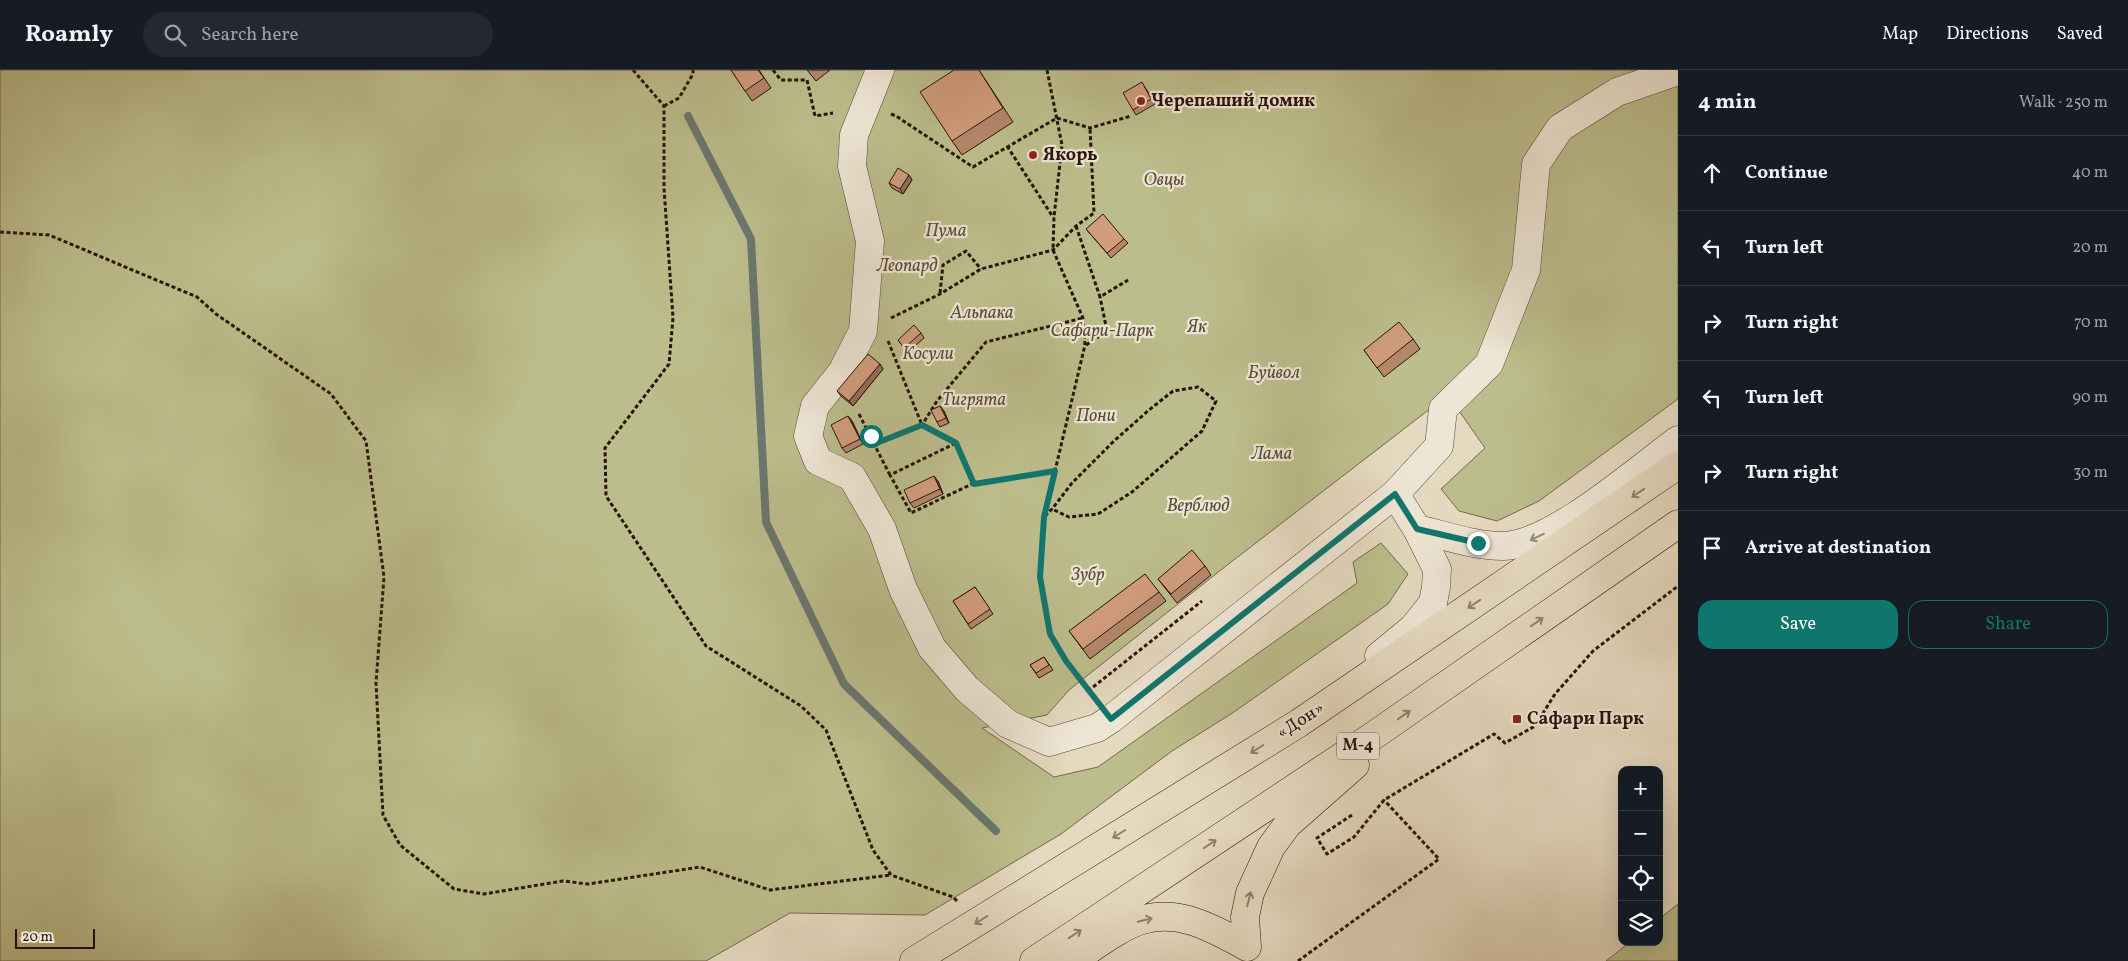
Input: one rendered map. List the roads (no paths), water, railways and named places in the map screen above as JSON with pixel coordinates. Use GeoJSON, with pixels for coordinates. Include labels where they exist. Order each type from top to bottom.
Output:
{"type":"FeatureCollection","features":[{"type":"Feature","properties":{"kind":"highway","name":"«Дон»"},"geometry":{"type":"LineString","coordinates":[[914,961],[1299,723],[1678,465]]}},
{"type":"Feature","properties":{"kind":"highway","name":"М-4"},"geometry":{"type":"LineString","coordinates":[[1034,961],[1372,736],[1678,524]]}},
{"type":"Feature","properties":{"kind":"highway"},"geometry":{"type":"LineString","coordinates":[[1250,954],[1245,917],[1250,893],[1271,847],[1288,824],[1366,755],[1372,736]]}},
{"type":"Feature","properties":{"kind":"highway"},"geometry":{"type":"LineString","coordinates":[[1072,961],[1142,920],[1177,917],[1194,921],[1221,933],[1250,954]]}},
{"type":"Feature","properties":{"kind":"lane"},"geometry":{"type":"LineString","coordinates":[[880,70],[854,135],[852,166],[870,241],[872,327],[842,372],[815,406],[808,436],[818,461],[852,478],[882,529],[903,589],[932,648],[967,689],[1008,724],[1050,742],[1097,728],[1111,719],[1395,494],[1439,446],[1443,409],[1489,364],[1526,270],[1536,164],[1540,157],[1560,128],[1617,92],[1678,71]]}},
{"type":"Feature","properties":{"kind":"lane"},"geometry":{"type":"LineString","coordinates":[[1417,529],[1478,543],[1504,546],[1532,540],[1571,519],[1678,440]]}},
{"type":"Feature","properties":{"kind":"lane"},"geometry":{"type":"LineString","coordinates":[[1299,723],[1413,628],[1433,603],[1437,569],[1417,529],[1395,494]]}},
{"type":"Feature","properties":{"kind":"waterway"},"geometry":{"type":"LineString","coordinates":[[688,116],[751,239],[766,522],[844,684],[996,831]]}},
{"type":"Feature","properties":{"kind":"place","name":"Черепаший домик"},"geometry":{"type":"Point","coordinates":[1141,101]}},
{"type":"Feature","properties":{"kind":"place","name":"Якорь"},"geometry":{"type":"Point","coordinates":[1033,155]}},
{"type":"Feature","properties":{"kind":"place","name":"Сафари Парк"},"geometry":{"type":"Point","coordinates":[1517,719]}},
{"type":"Feature","properties":{"kind":"park label","name":"Овцы"},"geometry":{"type":"Point","coordinates":[1164,180]}},
{"type":"Feature","properties":{"kind":"park label","name":"Пума"},"geometry":{"type":"Point","coordinates":[946,231]}},
{"type":"Feature","properties":{"kind":"park label","name":"Леопард"},"geometry":{"type":"Point","coordinates":[907,266]}},
{"type":"Feature","properties":{"kind":"park label","name":"Альпака"},"geometry":{"type":"Point","coordinates":[982,313]}},
{"type":"Feature","properties":{"kind":"park label","name":"Як"},"geometry":{"type":"Point","coordinates":[1197,327]}},
{"type":"Feature","properties":{"kind":"park label","name":"Сафари-Парк"},"geometry":{"type":"Point","coordinates":[1102,331]}},
{"type":"Feature","properties":{"kind":"park label","name":"Косули"},"geometry":{"type":"Point","coordinates":[928,354]}},
{"type":"Feature","properties":{"kind":"park label","name":"Буйвол"},"geometry":{"type":"Point","coordinates":[1274,373]}},
{"type":"Feature","properties":{"kind":"park label","name":"Тигрята"},"geometry":{"type":"Point","coordinates":[974,400]}},
{"type":"Feature","properties":{"kind":"park label","name":"Пони"},"geometry":{"type":"Point","coordinates":[1096,416]}},
{"type":"Feature","properties":{"kind":"park label","name":"Лама"},"geometry":{"type":"Point","coordinates":[1272,454]}},
{"type":"Feature","properties":{"kind":"park label","name":"Верблюд"},"geometry":{"type":"Point","coordinates":[1198,506]}},
{"type":"Feature","properties":{"kind":"park label","name":"Зубр"},"geometry":{"type":"Point","coordinates":[1088,575]}}]}
